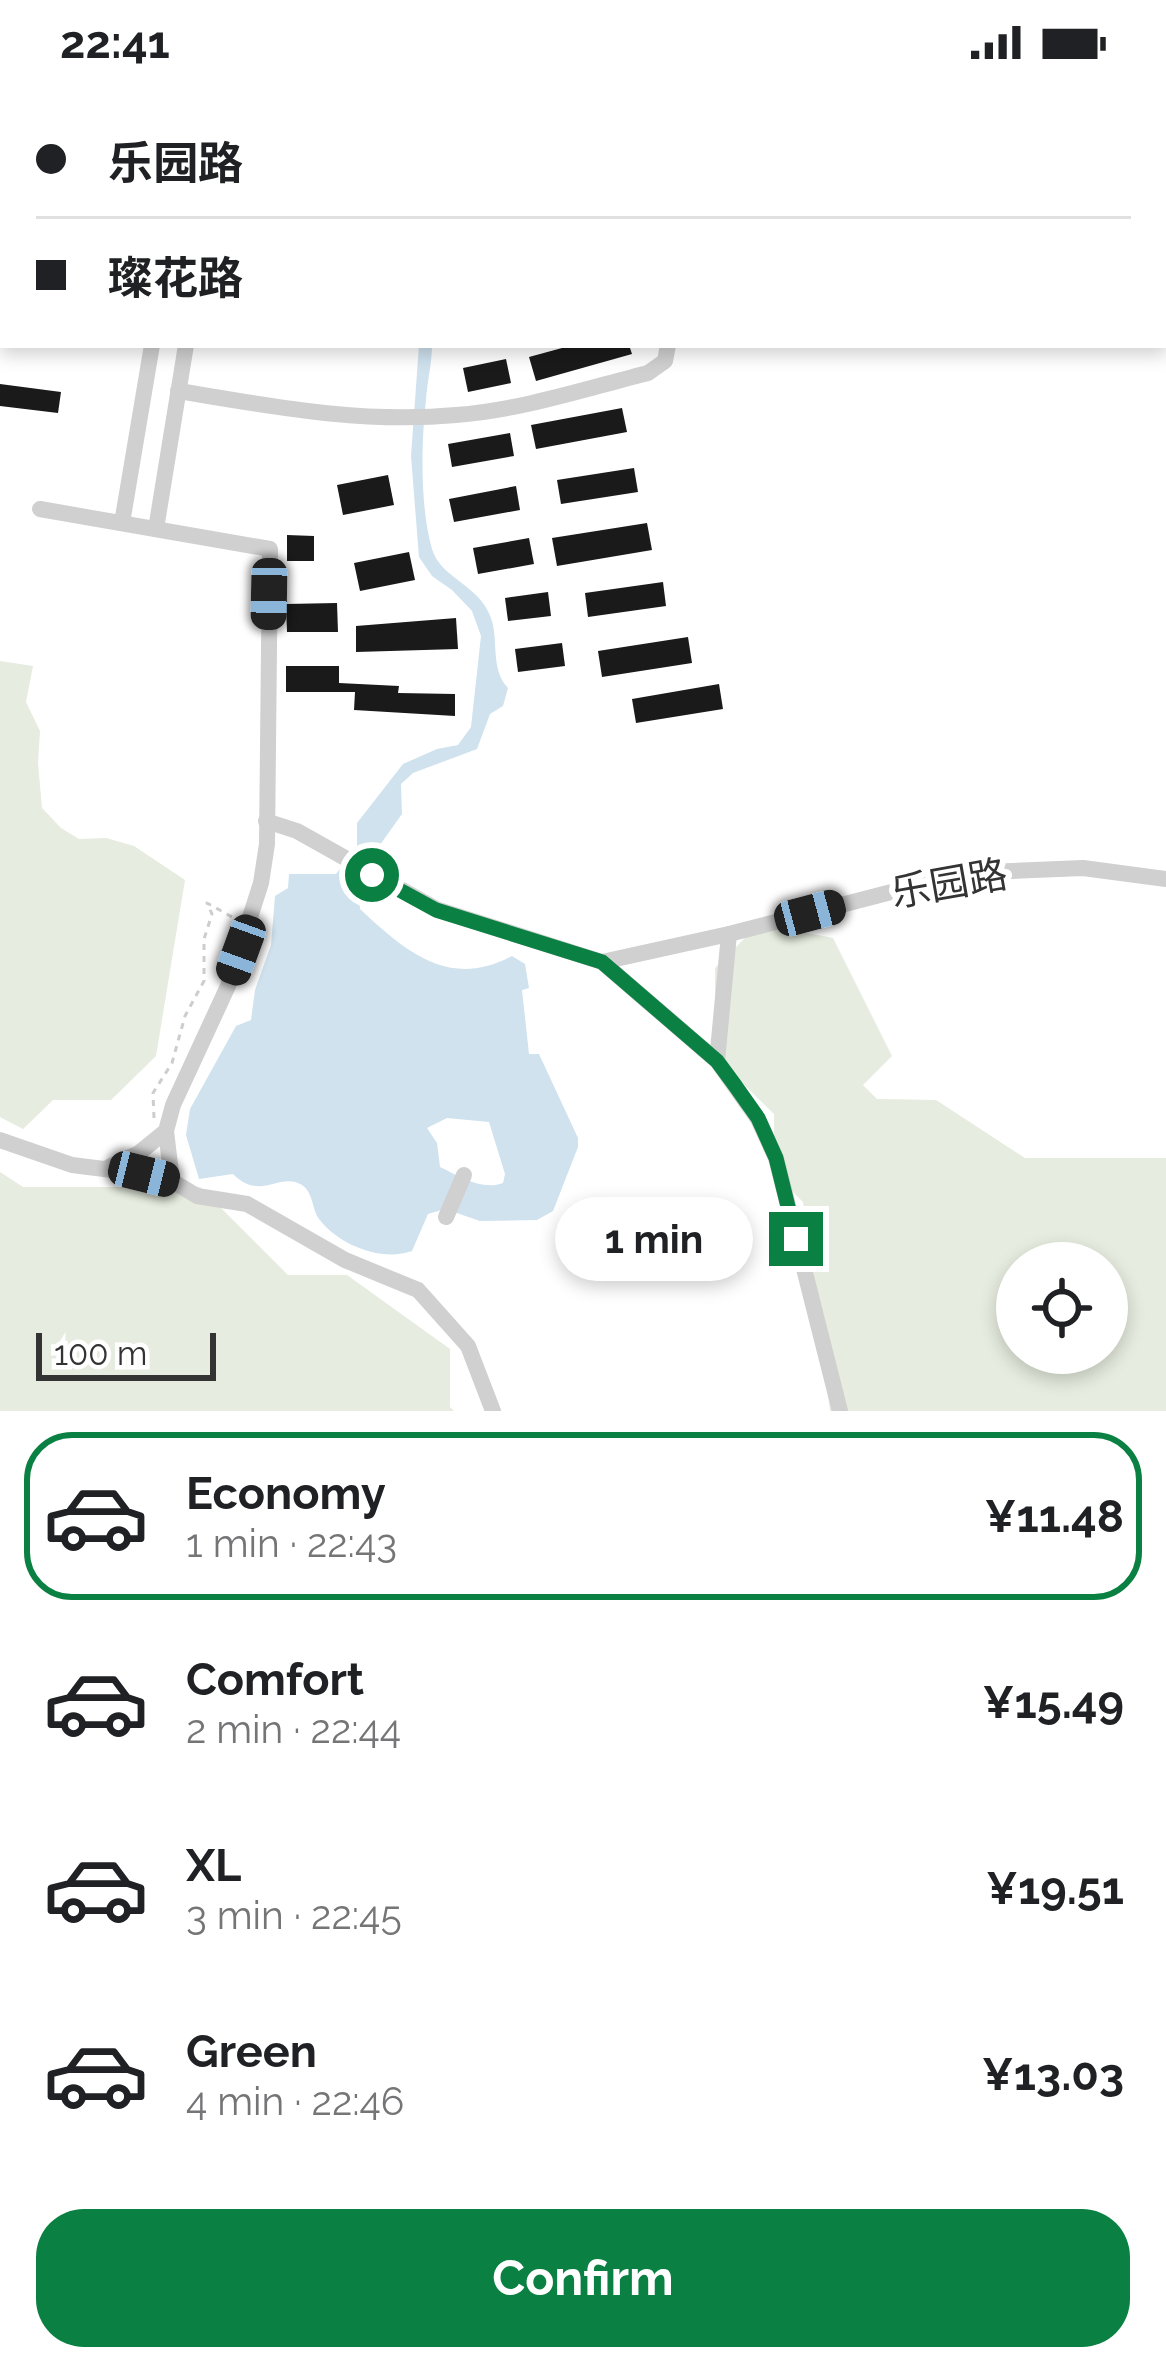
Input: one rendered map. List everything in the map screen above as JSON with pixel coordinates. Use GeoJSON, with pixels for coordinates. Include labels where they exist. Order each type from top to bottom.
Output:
{"type":"FeatureCollection","features":[{"type":"Feature","properties":{"kind":"street"},"geometry":{"type":"LineString","coordinates":[[122,523],[151,348]]}},
{"type":"Feature","properties":{"kind":"street"},"geometry":{"type":"LineString","coordinates":[[156,529],[185,348]]}},
{"type":"Feature","properties":{"kind":"street"},"geometry":{"type":"LineString","coordinates":[[178,391],[289,410],[427,417],[524,404],[648,374],[664,362],[667,348]]}},
{"type":"Feature","properties":{"kind":"street"},"geometry":{"type":"LineString","coordinates":[[40,509],[271,549],[267,844],[228,986],[179,1088],[166,1132],[172,1181]]}},
{"type":"Feature","properties":{"kind":"street","name":"乐园路"},"geometry":{"type":"LineString","coordinates":[[266,821],[297,830],[436,910],[602,962],[987,872],[1083,868],[1166,879]]}},
{"type":"Feature","properties":{"kind":"street"},"geometry":{"type":"LineString","coordinates":[[717,1061],[729,934]]}},
{"type":"Feature","properties":{"kind":"street"},"geometry":{"type":"LineString","coordinates":[[602,962],[717,1061],[758,1118],[776,1158],[840,1411]]}},
{"type":"Feature","properties":{"kind":"street"},"geometry":{"type":"LineString","coordinates":[[109,1168],[166,1132]]}},
{"type":"Feature","properties":{"kind":"street"},"geometry":{"type":"LineString","coordinates":[[0,1140],[72,1166],[172,1181],[197,1196],[247,1204],[345,1260],[418,1290],[469,1346],[493,1411]]}},
{"type":"Feature","properties":{"kind":"street"},"geometry":{"type":"LineString","coordinates":[[446,1217],[464,1175]]}},
{"type":"Feature","properties":{"kind":"path"},"geometry":{"type":"LineString","coordinates":[[166,1132],[154,1123],[153,1093],[172,1063],[185,1016],[204,981],[205,939],[212,914],[207,903],[248,926]]}},
{"type":"Feature","properties":{"kind":"shaded area"},"geometry":{"type":"Polygon","coordinates":[[[0,661],[33,666],[26,702],[40,731],[42,808],[79,839],[106,838],[134,846],[185,880],[156,1056],[111,1100],[53,1100],[23,1129],[0,1117],[0,661]]]}},
{"type":"Feature","properties":{"kind":"shaded area"},"geometry":{"type":"Polygon","coordinates":[[[759,924],[833,938],[892,1056],[863,1085],[877,1099],[936,1100],[1025,1158],[1166,1158],[1166,1411],[830,1411],[803,1202],[774,1173],[774,1114],[715,1056],[715,968],[759,924]]]}},
{"type":"Feature","properties":{"kind":"shaded area"},"geometry":{"type":"Polygon","coordinates":[[[0,1172],[23,1187],[200,1187],[288,1275],[347,1275],[450,1349],[450,1407],[454,1411],[0,1411],[0,1172]]]}},
{"type":"Feature","properties":{"kind":"water"},"geometry":{"type":"Polygon","coordinates":[[[419,348],[432,348],[423,455],[428,532],[443,568],[478,597],[491,618],[497,664],[508,688],[503,706],[490,714],[477,749],[413,773],[401,784],[402,814],[372,856],[359,886],[360,909],[429,961],[468,969],[512,956],[525,964],[529,988],[522,990],[529,1054],[539,1054],[578,1147],[553,1211],[537,1220],[480,1221],[445,1209],[428,1214],[412,1251],[387,1254],[361,1249],[338,1237],[319,1219],[302,1185],[285,1181],[252,1186],[233,1174],[199,1179],[186,1135],[190,1109],[236,1026],[251,1020],[255,990],[271,945],[275,896],[288,888],[289,874],[336,874],[357,847],[357,823],[403,764],[458,745],[471,727],[481,636],[472,611],[432,576],[419,557],[411,456],[419,348]],[[447,1118],[427,1128],[437,1143],[440,1167],[479,1184],[503,1183],[505,1174],[489,1122],[447,1118]]]}},
{"type":"Feature","properties":{"kind":"building"},"geometry":{"type":"Polygon","coordinates":[[[562,348],[630,348],[632,354],[536,381],[529,357],[562,348]]]}},
{"type":"Feature","properties":{"kind":"building"},"geometry":{"type":"Polygon","coordinates":[[[506,359],[511,383],[468,392],[463,368],[506,359]]]}},
{"type":"Feature","properties":{"kind":"building"},"geometry":{"type":"Polygon","coordinates":[[[0,384],[61,392],[58,413],[0,406],[0,384]]]}},
{"type":"Feature","properties":{"kind":"building"},"geometry":{"type":"Polygon","coordinates":[[[622,408],[627,432],[536,449],[531,425],[622,408]]]}},
{"type":"Feature","properties":{"kind":"building"},"geometry":{"type":"Polygon","coordinates":[[[510,433],[514,456],[452,467],[448,444],[510,433]]]}},
{"type":"Feature","properties":{"kind":"building"},"geometry":{"type":"Polygon","coordinates":[[[634,468],[638,492],[561,504],[557,480],[634,468]]]}},
{"type":"Feature","properties":{"kind":"building"},"geometry":{"type":"Polygon","coordinates":[[[388,475],[394,505],[343,515],[337,485],[388,475]]]}},
{"type":"Feature","properties":{"kind":"building"},"geometry":{"type":"Polygon","coordinates":[[[516,486],[520,510],[454,522],[449,499],[516,486]]]}},
{"type":"Feature","properties":{"kind":"building"},"geometry":{"type":"Polygon","coordinates":[[[647,523],[652,550],[557,566],[552,538],[647,523]]]}},
{"type":"Feature","properties":{"kind":"building"},"geometry":{"type":"Polygon","coordinates":[[[287,535],[314,536],[314,561],[287,561],[287,535]]]}},
{"type":"Feature","properties":{"kind":"building"},"geometry":{"type":"Polygon","coordinates":[[[529,538],[534,564],[478,574],[473,548],[529,538]]]}},
{"type":"Feature","properties":{"kind":"building"},"geometry":{"type":"Polygon","coordinates":[[[409,552],[415,580],[360,591],[354,563],[409,552]]]}},
{"type":"Feature","properties":{"kind":"building"},"geometry":{"type":"Polygon","coordinates":[[[663,582],[666,606],[588,617],[585,593],[663,582]]]}},
{"type":"Feature","properties":{"kind":"building"},"geometry":{"type":"Polygon","coordinates":[[[548,592],[551,616],[508,621],[505,598],[548,592]]]}},
{"type":"Feature","properties":{"kind":"building"},"geometry":{"type":"Polygon","coordinates":[[[337,603],[338,632],[287,632],[286,604],[337,603]]]}},
{"type":"Feature","properties":{"kind":"building"},"geometry":{"type":"Polygon","coordinates":[[[456,618],[458,649],[356,652],[356,626],[456,618]]]}},
{"type":"Feature","properties":{"kind":"building"},"geometry":{"type":"Polygon","coordinates":[[[688,637],[692,663],[602,677],[598,651],[688,637]]]}},
{"type":"Feature","properties":{"kind":"building"},"geometry":{"type":"Polygon","coordinates":[[[562,643],[565,666],[518,672],[515,649],[562,643]]]}},
{"type":"Feature","properties":{"kind":"building"},"geometry":{"type":"Polygon","coordinates":[[[286,666],[339,666],[339,683],[399,686],[398,693],[455,694],[455,716],[354,710],[355,692],[286,692],[286,666]]]}},
{"type":"Feature","properties":{"kind":"building"},"geometry":{"type":"Polygon","coordinates":[[[719,684],[723,709],[636,723],[632,699],[719,684]]]}},
{"type":"Feature","properties":{"kind":"route"},"geometry":{"type":"LineString","coordinates":[[372,875],[436,910],[602,962],[717,1061],[758,1118],[776,1158],[796,1239]]}}]}
